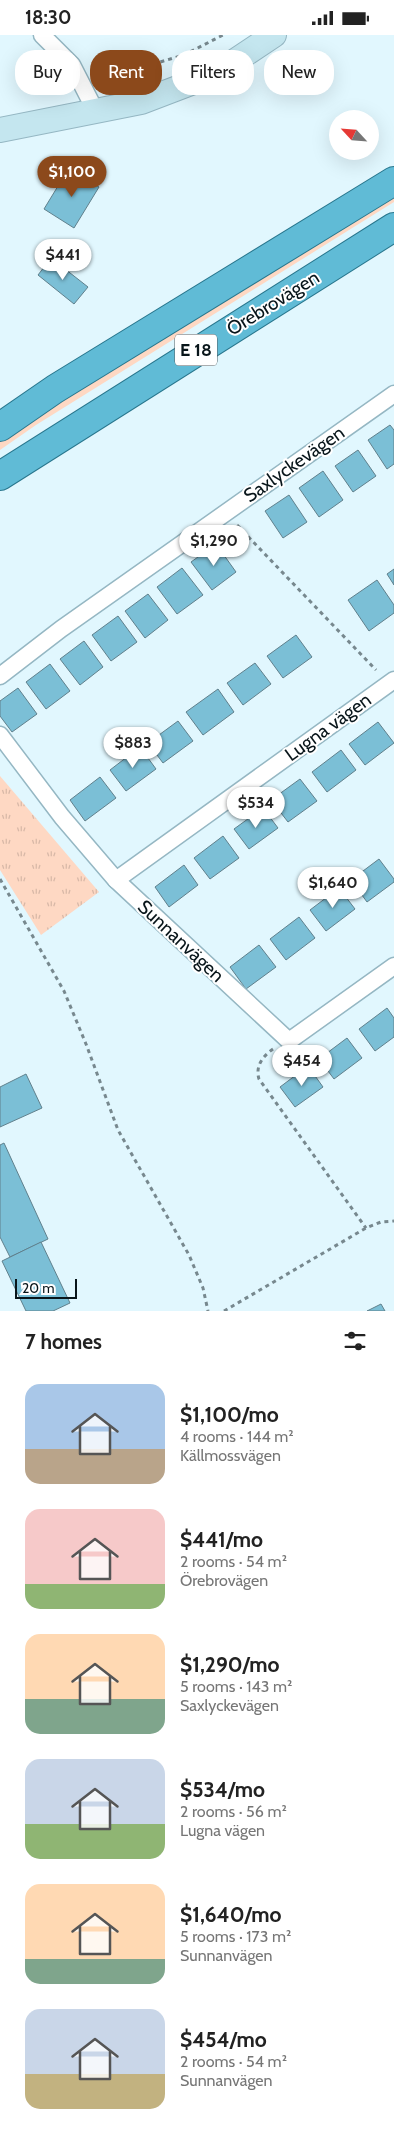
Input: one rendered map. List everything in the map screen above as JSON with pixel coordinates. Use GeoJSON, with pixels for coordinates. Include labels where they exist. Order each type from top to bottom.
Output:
{"type":"FeatureCollection","features":[{"type":"Feature","properties":{"kind":"highway","name":"E 18"},"geometry":{"type":"LineString","coordinates":[[0,427],[55,389],[394,181]]}},
{"type":"Feature","properties":{"kind":"highway","name":"Örebrovägen"},"geometry":{"type":"LineString","coordinates":[[0,476],[394,227]]}},
{"type":"Feature","properties":{"kind":"main road"},"geometry":{"type":"LineString","coordinates":[[0,130],[141,102],[217,73],[267,37]]}},
{"type":"Feature","properties":{"kind":"street"},"geometry":{"type":"LineString","coordinates":[[42,35],[72,65],[96,111]]}},
{"type":"Feature","properties":{"kind":"street","name":"Saxlyckevägen"},"geometry":{"type":"LineString","coordinates":[[0,676],[61,629],[394,394]]}},
{"type":"Feature","properties":{"kind":"street","name":"Lugna vägen"},"geometry":{"type":"LineString","coordinates":[[116,880],[391,682]]}},
{"type":"Feature","properties":{"kind":"street","name":"Sunnanvägen"},"geometry":{"type":"LineString","coordinates":[[0,735],[62,817],[116,880],[289,1041]]}},
{"type":"Feature","properties":{"kind":"street"},"geometry":{"type":"LineString","coordinates":[[289,1041],[394,966]]}},
{"type":"Feature","properties":{"kind":"path"},"geometry":{"type":"LineString","coordinates":[[82,84],[184,55],[223,35]]}},
{"type":"Feature","properties":{"kind":"path"},"geometry":{"type":"LineString","coordinates":[[225,512],[391,682]]}},
{"type":"Feature","properties":{"kind":"path"},"geometry":{"type":"LineString","coordinates":[[0,879],[64,991],[118,1130],[189,1255],[203,1288],[208,1311]]}},
{"type":"Feature","properties":{"kind":"path"},"geometry":{"type":"LineString","coordinates":[[289,1041],[278,1045],[262,1059],[258,1069],[259,1079],[366,1228]]}},
{"type":"Feature","properties":{"kind":"path"},"geometry":{"type":"LineString","coordinates":[[224,1311],[366,1228],[381,1222],[394,1221]]}},
{"type":"Feature","properties":{"kind":"green space"},"geometry":{"type":"Polygon","coordinates":[[[394,190],[394,202],[36,425],[0,450],[0,437],[394,190]]]}},
{"type":"Feature","properties":{"kind":"green space"},"geometry":{"type":"Polygon","coordinates":[[[0,776],[99,892],[41,935],[0,870],[0,776]]]}},
{"type":"Feature","properties":{"kind":"building"},"geometry":{"type":"Polygon","coordinates":[[[69,168],[99,187],[74,228],[44,209],[69,168]]]}},
{"type":"Feature","properties":{"kind":"building"},"geometry":{"type":"Polygon","coordinates":[[[51,258],[88,287],[74,304],[38,275],[51,258]]]}},
{"type":"Feature","properties":{"kind":"building"},"geometry":{"type":"Polygon","coordinates":[[[390,425],[394,430],[394,464],[387,469],[368,440],[390,425]]]}},
{"type":"Feature","properties":{"kind":"building"},"geometry":{"type":"Polygon","coordinates":[[[358,450],[376,476],[353,492],[335,466],[358,450]]]}},
{"type":"Feature","properties":{"kind":"building"},"geometry":{"type":"Polygon","coordinates":[[[323,471],[343,500],[319,517],[299,488],[323,471]]]}},
{"type":"Feature","properties":{"kind":"building"},"geometry":{"type":"Polygon","coordinates":[[[289,495],[307,522],[283,538],[265,511],[289,495]]]}},
{"type":"Feature","properties":{"kind":"building"},"geometry":{"type":"Polygon","coordinates":[[[216,544],[236,572],[212,590],[191,562],[216,544]]]}},
{"type":"Feature","properties":{"kind":"building"},"geometry":{"type":"Polygon","coordinates":[[[182,568],[203,595],[177,614],[157,587],[182,568]]]}},
{"type":"Feature","properties":{"kind":"building"},"geometry":{"type":"Polygon","coordinates":[[[394,569],[394,585],[387,574],[394,569]]]}},
{"type":"Feature","properties":{"kind":"building"},"geometry":{"type":"Polygon","coordinates":[[[377,580],[394,605],[394,613],[369,631],[348,600],[377,580]]]}},
{"type":"Feature","properties":{"kind":"building"},"geometry":{"type":"Polygon","coordinates":[[[148,594],[168,620],[145,638],[125,611],[148,594]]]}},
{"type":"Feature","properties":{"kind":"building"},"geometry":{"type":"Polygon","coordinates":[[[118,616],[137,642],[111,661],[92,635],[118,616]]]}},
{"type":"Feature","properties":{"kind":"building"},"geometry":{"type":"Polygon","coordinates":[[[296,635],[312,657],[283,678],[267,656],[296,635]]]}},
{"type":"Feature","properties":{"kind":"building"},"geometry":{"type":"Polygon","coordinates":[[[84,641],[103,667],[80,685],[60,659],[84,641]]]}},
{"type":"Feature","properties":{"kind":"building"},"geometry":{"type":"Polygon","coordinates":[[[255,663],[271,684],[243,705],[227,683],[255,663]]]}},
{"type":"Feature","properties":{"kind":"building"},"geometry":{"type":"Polygon","coordinates":[[[50,664],[70,691],[46,709],[26,682],[50,664]]]}},
{"type":"Feature","properties":{"kind":"building"},"geometry":{"type":"Polygon","coordinates":[[[18,688],[37,714],[12,732],[0,716],[0,701],[18,688]]]}},
{"type":"Feature","properties":{"kind":"building"},"geometry":{"type":"Polygon","coordinates":[[[218,689],[234,712],[203,735],[186,712],[218,689]]]}},
{"type":"Feature","properties":{"kind":"building"},"geometry":{"type":"Polygon","coordinates":[[[178,721],[193,741],[163,763],[148,743],[178,721]]]}},
{"type":"Feature","properties":{"kind":"building"},"geometry":{"type":"Polygon","coordinates":[[[378,722],[394,743],[365,765],[349,744],[378,722]]]}},
{"type":"Feature","properties":{"kind":"building"},"geometry":{"type":"Polygon","coordinates":[[[140,747],[156,769],[126,791],[110,770],[140,747]]]}},
{"type":"Feature","properties":{"kind":"building"},"geometry":{"type":"Polygon","coordinates":[[[341,750],[356,770],[327,792],[312,772],[341,750]]]}},
{"type":"Feature","properties":{"kind":"building"},"geometry":{"type":"Polygon","coordinates":[[[100,777],[116,798],[85,821],[70,800],[100,777]]]}},
{"type":"Feature","properties":{"kind":"building"},"geometry":{"type":"Polygon","coordinates":[[[300,779],[317,801],[288,822],[271,800],[300,779]]]}},
{"type":"Feature","properties":{"kind":"building"},"geometry":{"type":"Polygon","coordinates":[[[263,808],[278,828],[249,849],[234,829],[263,808]]]}},
{"type":"Feature","properties":{"kind":"building"},"geometry":{"type":"Polygon","coordinates":[[[223,836],[239,858],[210,879],[194,858],[223,836]]]}},
{"type":"Feature","properties":{"kind":"building"},"geometry":{"type":"Polygon","coordinates":[[[379,859],[394,879],[394,882],[367,902],[351,880],[379,859]]]}},
{"type":"Feature","properties":{"kind":"building"},"geometry":{"type":"Polygon","coordinates":[[[184,865],[198,885],[169,907],[155,887],[184,865]]]}},
{"type":"Feature","properties":{"kind":"building"},"geometry":{"type":"Polygon","coordinates":[[[339,888],[355,909],[326,931],[310,910],[339,888]]]}},
{"type":"Feature","properties":{"kind":"building"},"geometry":{"type":"Polygon","coordinates":[[[299,917],[315,938],[286,960],[270,939],[299,917]]]}},
{"type":"Feature","properties":{"kind":"building"},"geometry":{"type":"Polygon","coordinates":[[[259,945],[276,967],[246,989],[230,967],[259,945]]]}},
{"type":"Feature","properties":{"kind":"building"},"geometry":{"type":"Polygon","coordinates":[[[387,1008],[394,1018],[394,1037],[375,1051],[359,1029],[387,1008]]]}},
{"type":"Feature","properties":{"kind":"building"},"geometry":{"type":"Polygon","coordinates":[[[347,1038],[362,1058],[334,1079],[319,1059],[347,1038]]]}},
{"type":"Feature","properties":{"kind":"building"},"geometry":{"type":"Polygon","coordinates":[[[308,1066],[323,1087],[295,1107],[280,1087],[308,1066]]]}},
{"type":"Feature","properties":{"kind":"building"},"geometry":{"type":"Polygon","coordinates":[[[26,1074],[42,1108],[0,1127],[0,1087],[26,1074]]]}},
{"type":"Feature","properties":{"kind":"building"},"geometry":{"type":"Polygon","coordinates":[[[4,1143],[48,1239],[10,1257],[0,1237],[0,1145],[4,1143]]]}},
{"type":"Feature","properties":{"kind":"building"},"geometry":{"type":"Polygon","coordinates":[[[41,1242],[70,1303],[53,1311],[26,1311],[2,1261],[41,1242]]]}},
{"type":"Feature","properties":{"kind":"building"},"geometry":{"type":"Polygon","coordinates":[[[381,1304],[385,1311],[367,1311],[381,1304]]]}}]}
